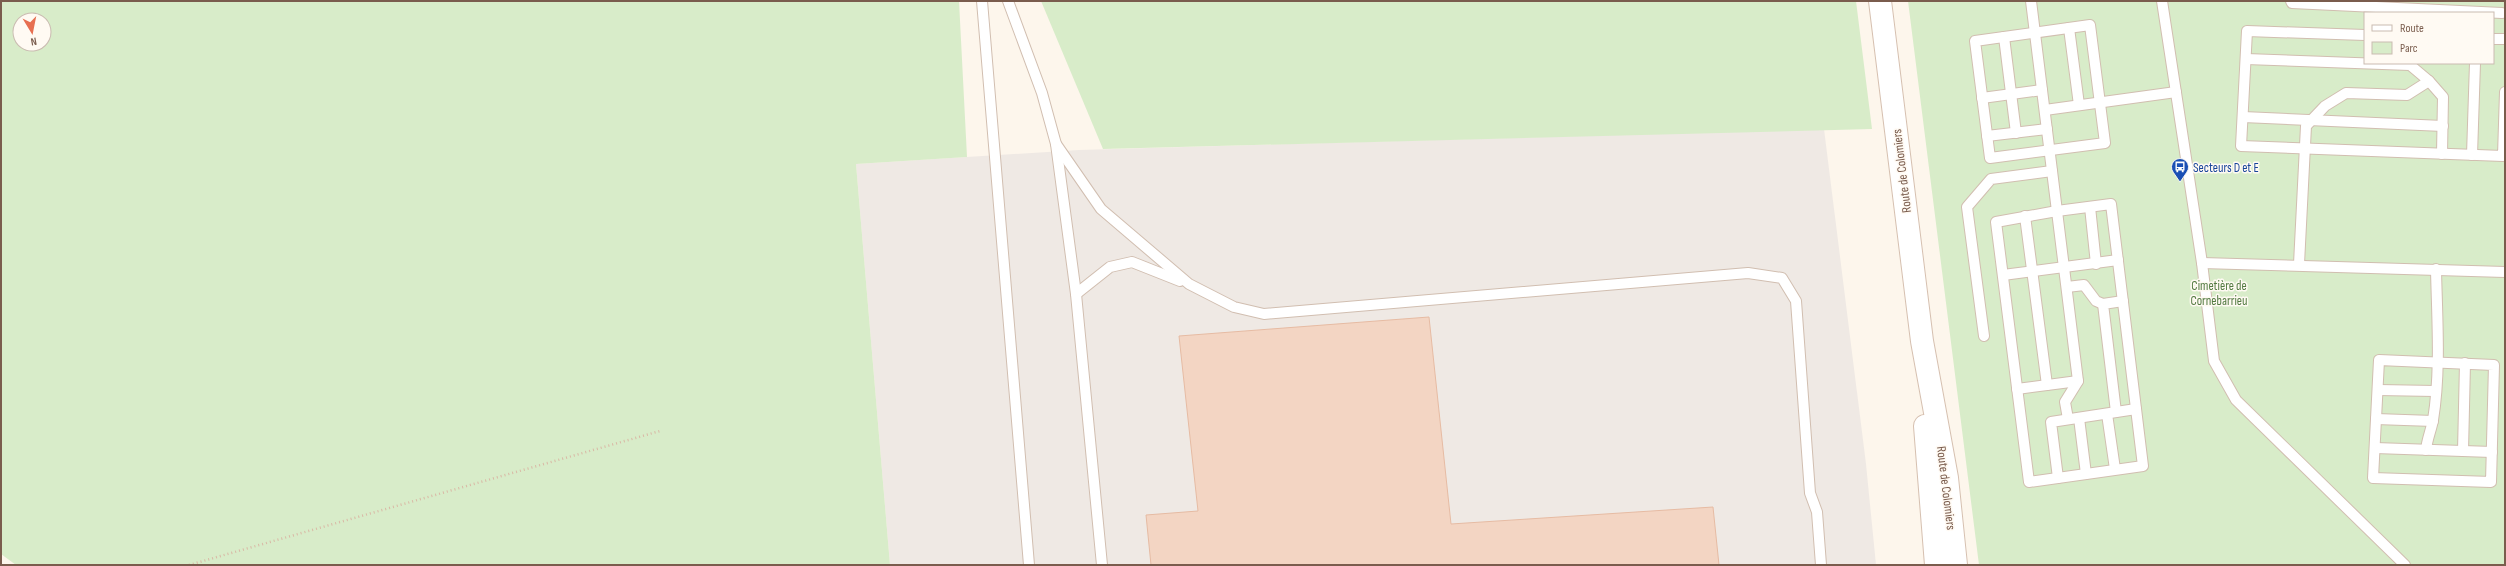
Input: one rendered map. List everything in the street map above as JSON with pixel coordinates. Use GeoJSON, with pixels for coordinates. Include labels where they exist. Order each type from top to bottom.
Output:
{"type":"FeatureCollection","features":[{"type":"Feature","properties":{"kind":"main road","name":"Route de Colomiers"},"geometry":{"type":"LineString","coordinates":[[1880,1],[1922,341],[1947,478],[1956,565]]}},
{"type":"Feature","properties":{"kind":"main road","name":"Route de Colomiers"},"geometry":{"type":"LineString","coordinates":[[1922,341],[1924,419],[1936,565]]}},
{"type":"Feature","properties":{"kind":"lane"},"geometry":{"type":"LineString","coordinates":[[982,1],[1029,565]]}},
{"type":"Feature","properties":{"kind":"lane"},"geometry":{"type":"LineString","coordinates":[[1008,1],[1042,93],[1056,144],[1076,294],[1102,565]]}},
{"type":"Feature","properties":{"kind":"lane"},"geometry":{"type":"LineString","coordinates":[[2031,1],[2078,381],[2066,402],[2068,419]]}},
{"type":"Feature","properties":{"kind":"lane"},"geometry":{"type":"LineString","coordinates":[[2162,1],[2202,262],[2214,361],[2236,400],[2405,565]]}},
{"type":"Feature","properties":{"kind":"lane"},"geometry":{"type":"LineString","coordinates":[[2291,1],[2292,3],[2481,12]]}},
{"type":"Feature","properties":{"kind":"lane"},"geometry":{"type":"LineString","coordinates":[[2494,13],[2502,13]]}},
{"type":"Feature","properties":{"kind":"lane"},"geometry":{"type":"LineString","coordinates":[[2090,25],[2105,143],[1990,158],[1975,41],[2069,28],[2090,25]]}},
{"type":"Feature","properties":{"kind":"lane"},"geometry":{"type":"LineString","coordinates":[[2069,28],[2079,105]]}},
{"type":"Feature","properties":{"kind":"lane"},"geometry":{"type":"LineString","coordinates":[[2364,35],[2247,31],[2241,146],[2503,156],[2505,92]]}},
{"type":"Feature","properties":{"kind":"lane"},"geometry":{"type":"LineString","coordinates":[[2004,37],[2016,132]]}},
{"type":"Feature","properties":{"kind":"lane"},"geometry":{"type":"LineString","coordinates":[[2494,39],[2505,39]]}},
{"type":"Feature","properties":{"kind":"lane"},"geometry":{"type":"LineString","coordinates":[[2246,59],[2364,63]]}},
{"type":"Feature","properties":{"kind":"lane"},"geometry":{"type":"LineString","coordinates":[[2383,64],[2410,65],[2429,81],[2443,97],[2442,154]]}},
{"type":"Feature","properties":{"kind":"lane"},"geometry":{"type":"LineString","coordinates":[[2472,155],[2475,64]]}},
{"type":"Feature","properties":{"kind":"lane"},"geometry":{"type":"LineString","coordinates":[[2299,264],[2306,126],[2324,106],[2346,93],[2407,95],[2429,81]]}},
{"type":"Feature","properties":{"kind":"lane"},"geometry":{"type":"LineString","coordinates":[[1982,98],[2042,90]]}},
{"type":"Feature","properties":{"kind":"lane"},"geometry":{"type":"LineString","coordinates":[[2044,110],[2176,92]]}},
{"type":"Feature","properties":{"kind":"lane"},"geometry":{"type":"LineString","coordinates":[[2243,117],[2443,126]]}},
{"type":"Feature","properties":{"kind":"lane"},"geometry":{"type":"LineString","coordinates":[[1987,136],[2047,129]]}},
{"type":"Feature","properties":{"kind":"lane"},"geometry":{"type":"LineString","coordinates":[[1056,144],[1101,209],[1189,284]]}},
{"type":"Feature","properties":{"kind":"lane"},"geometry":{"type":"LineString","coordinates":[[1984,336],[1967,207],[1991,179],[2052,171]]}},
{"type":"Feature","properties":{"kind":"lane"},"geometry":{"type":"LineString","coordinates":[[2111,204],[2143,466],[2029,482],[1996,222],[2025,216],[2090,207],[2111,204]]}},
{"type":"Feature","properties":{"kind":"lane"},"geometry":{"type":"LineString","coordinates":[[2090,207],[2096,264]]}},
{"type":"Feature","properties":{"kind":"lane"},"geometry":{"type":"LineString","coordinates":[[2025,216],[2047,385]]}},
{"type":"Feature","properties":{"kind":"lane"},"geometry":{"type":"LineString","coordinates":[[2003,275],[2118,260]]}},
{"type":"Feature","properties":{"kind":"lane"},"geometry":{"type":"LineString","coordinates":[[1076,294],[1110,266],[1132,262],[1189,284],[1234,307],[1264,314],[1748,273],[1782,278],[1796,301],[1810,493],[1817,512],[1821,565]]}},
{"type":"Feature","properties":{"kind":"lane"},"geometry":{"type":"LineString","coordinates":[[2202,262],[2299,264],[2505,272]]}},
{"type":"Feature","properties":{"kind":"lane"},"geometry":{"type":"LineString","coordinates":[[2426,450],[2427,439],[2433,421],[2435,391],[2436,269]]}},
{"type":"Feature","properties":{"kind":"lane"},"geometry":{"type":"LineString","coordinates":[[2067,287],[2084,285],[2096,301],[2103,304],[2123,301]]}},
{"type":"Feature","properties":{"kind":"lane"},"geometry":{"type":"LineString","coordinates":[[2103,304],[2115,470]]}},
{"type":"Feature","properties":{"kind":"lane"},"geometry":{"type":"LineString","coordinates":[[2379,360],[2436,362],[2494,365],[2491,482],[2374,478],[2379,360]]}},
{"type":"Feature","properties":{"kind":"lane"},"geometry":{"type":"LineString","coordinates":[[2463,451],[2465,363]]}},
{"type":"Feature","properties":{"kind":"lane"},"geometry":{"type":"LineString","coordinates":[[2017,389],[2078,381]]}},
{"type":"Feature","properties":{"kind":"lane"},"geometry":{"type":"LineString","coordinates":[[2378,390],[2435,391]]}},
{"type":"Feature","properties":{"kind":"lane"},"geometry":{"type":"LineString","coordinates":[[2058,478],[2051,422],[2136,409]]}},
{"type":"Feature","properties":{"kind":"lane"},"geometry":{"type":"LineString","coordinates":[[2079,418],[2086,474]]}},
{"type":"Feature","properties":{"kind":"lane"},"geometry":{"type":"LineString","coordinates":[[2376,419],[2433,421]]}},
{"type":"Feature","properties":{"kind":"lane"},"geometry":{"type":"LineString","coordinates":[[2375,448],[2492,452]]}},
{"type":"Feature","properties":{"kind":"path"},"geometry":{"type":"LineString","coordinates":[[189,565],[660,430]]}},
{"type":"Feature","properties":{"kind":"shaded area"},"geometry":{"type":"Polygon","coordinates":[[[1824,129],[1866,464],[1876,565],[890,565],[856,164],[1079,150],[1824,129]]]}},
{"type":"Feature","properties":{"kind":"green space"},"geometry":{"type":"Polygon","coordinates":[[[1,1],[959,1],[967,157],[856,164],[890,565],[16,565],[1,554],[1,1]]]}},
{"type":"Feature","properties":{"kind":"green space"},"geometry":{"type":"Polygon","coordinates":[[[1041,1],[1856,1],[1872,129],[1103,149],[1041,1]]]}},
{"type":"Feature","properties":{"kind":"green space","name":"Cimetière de Cornebarrieu"},"geometry":{"type":"Polygon","coordinates":[[[1908,1],[2505,1],[2505,565],[1979,565],[1908,1]]]}},
{"type":"Feature","properties":{"kind":"building"},"geometry":{"type":"Polygon","coordinates":[[[1429,317],[1451,524],[1713,507],[1719,565],[1151,565],[1146,515],[1198,511],[1179,336],[1429,317]]]}},
{"type":"Feature","properties":{"kind":"place","name":"Secteurs D et E"},"geometry":{"type":"Point","coordinates":[2180,182]}}]}
